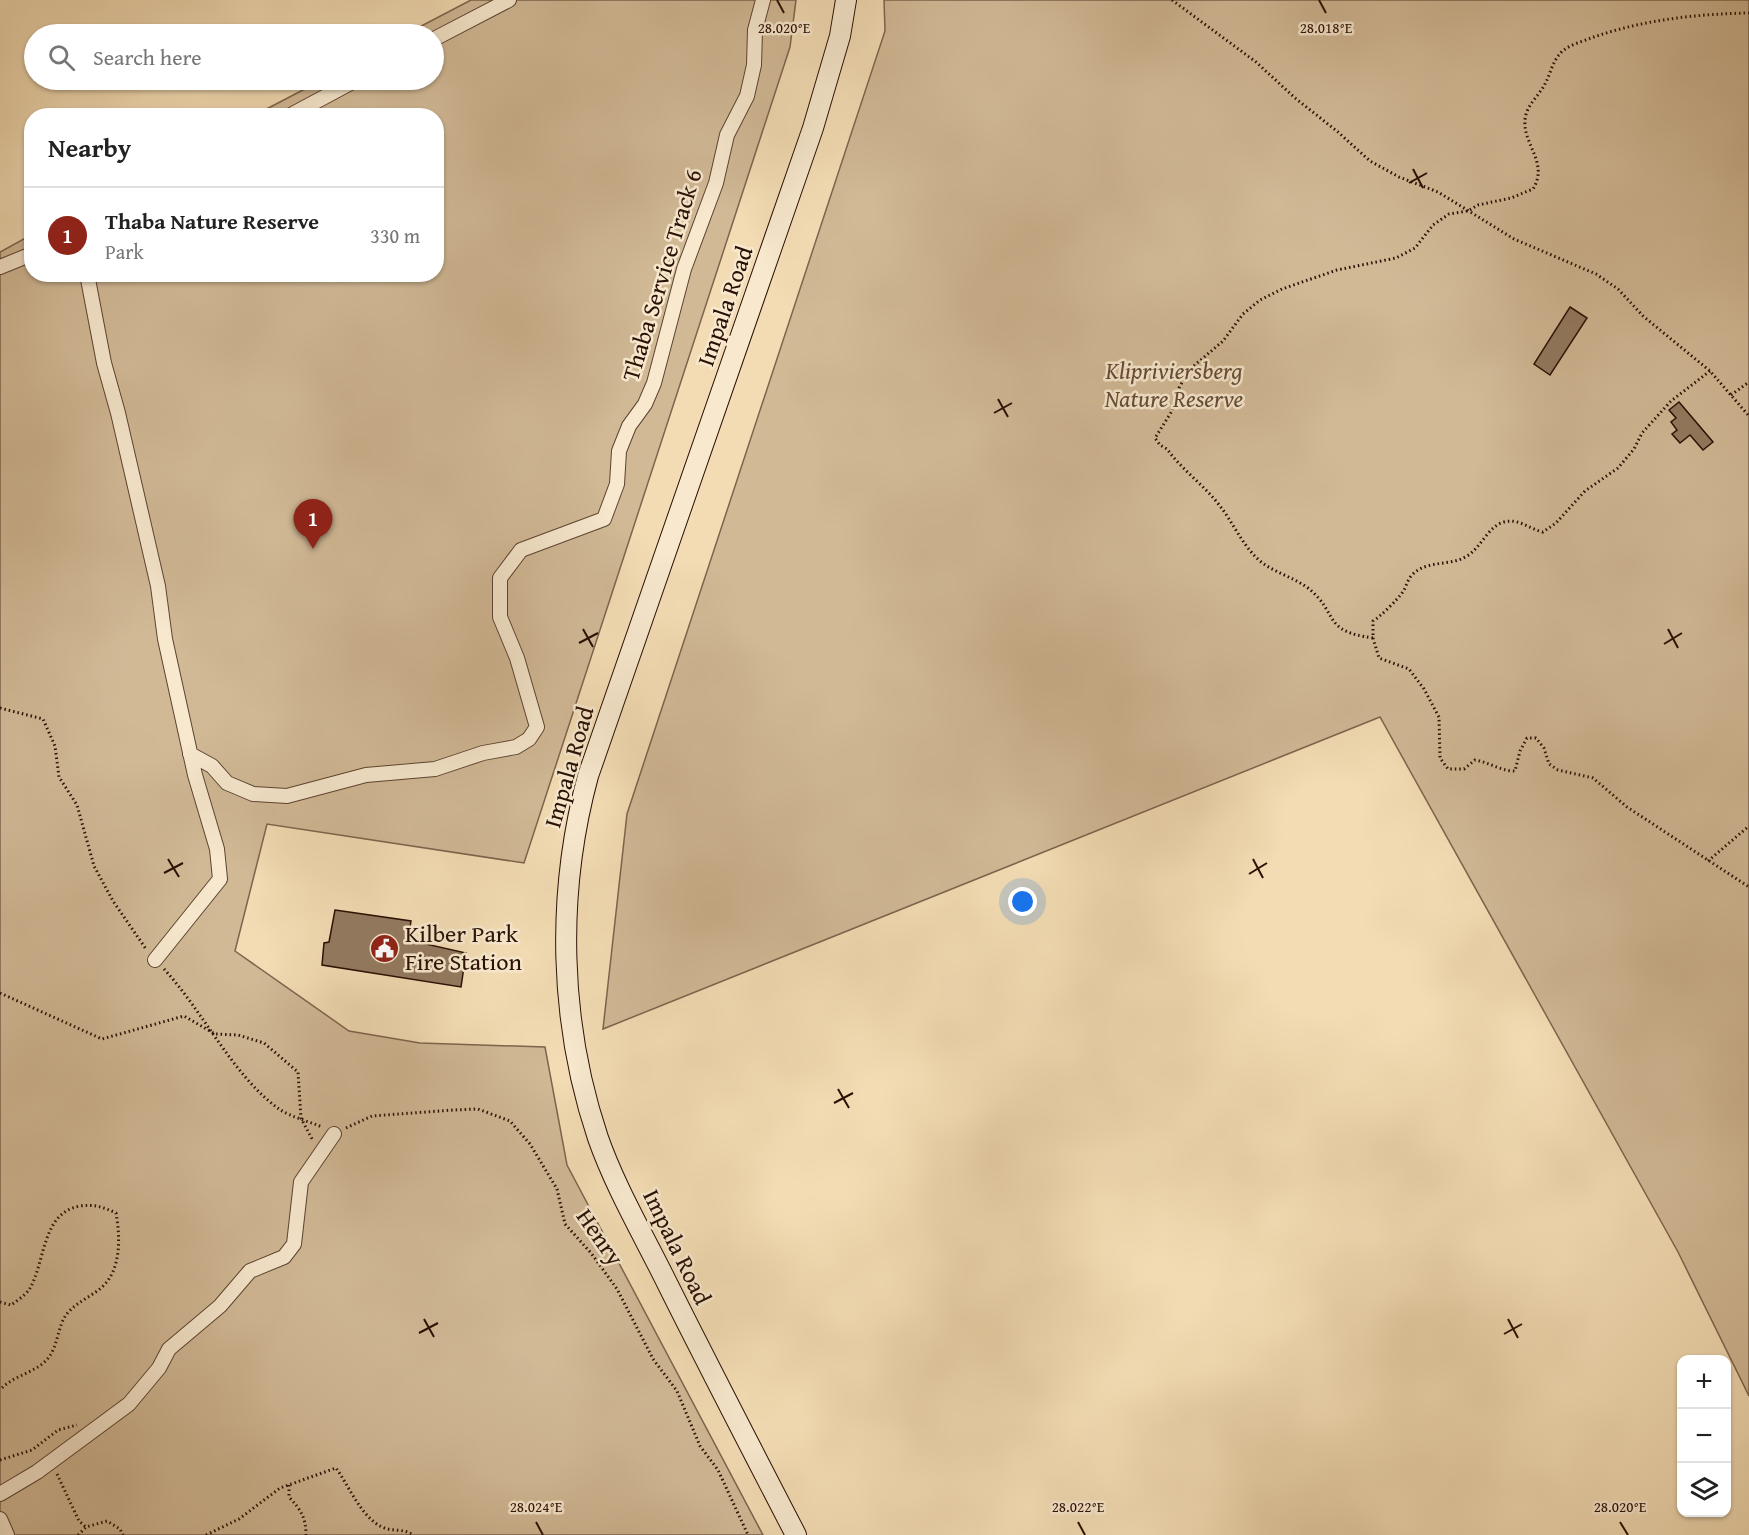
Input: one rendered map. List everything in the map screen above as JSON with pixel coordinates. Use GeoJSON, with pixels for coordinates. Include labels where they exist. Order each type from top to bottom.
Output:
{"type":"FeatureCollection","features":[{"type":"Feature","properties":{"kind":"street"},"geometry":{"type":"LineString","coordinates":[[444,34],[509,0]]}},
{"type":"Feature","properties":{"kind":"street","name":"Thaba Service Track 6"},"geometry":{"type":"LineString","coordinates":[[190,754],[212,766],[226,783],[253,794],[287,796],[366,776],[435,769],[483,753],[516,747],[529,739],[537,727],[517,658],[500,617],[501,578],[521,550],[604,519],[617,484],[619,451],[629,426],[645,404],[654,383],[684,269],[716,183],[727,135],[747,96],[754,65],[755,30],[763,0]]}},
{"type":"Feature","properties":{"kind":"street","name":"Impala Road"},"geometry":{"type":"LineString","coordinates":[[796,1535],[699,1349],[614,1178],[598,1138],[574,1045],[567,966],[566,902],[574,829],[588,776],[813,128],[837,45],[846,0]]}},
{"type":"Feature","properties":{"kind":"street"},"geometry":{"type":"LineString","coordinates":[[304,108],[337,90]]}},
{"type":"Feature","properties":{"kind":"street"},"geometry":{"type":"LineString","coordinates":[[0,267],[24,257]]}},
{"type":"Feature","properties":{"kind":"street"},"geometry":{"type":"LineString","coordinates":[[89,282],[104,363],[118,413],[158,586],[165,639],[190,754],[217,849],[219,879],[155,960]]}},
{"type":"Feature","properties":{"kind":"street"},"geometry":{"type":"LineString","coordinates":[[0,1494],[9,1491],[51,1462],[129,1404],[159,1368],[169,1349],[219,1306],[250,1271],[284,1257],[294,1244],[300,1182],[334,1134]]}},
{"type":"Feature","properties":{"kind":"street"},"geometry":{"type":"LineString","coordinates":[[0,1519],[7,1535]]}},
{"type":"Feature","properties":{"kind":"path"},"geometry":{"type":"LineString","coordinates":[[1172,0],[1256,62],[1370,161],[1399,177],[1438,192],[1514,239],[1596,274],[1618,289],[1642,316],[1710,372],[1749,416]]}},
{"type":"Feature","properties":{"kind":"path"},"geometry":{"type":"LineString","coordinates":[[1372,638],[1349,634],[1338,628],[1311,591],[1258,559],[1238,536],[1221,507],[1155,438],[1172,411],[1179,388],[1189,370],[1223,341],[1243,315],[1260,300],[1282,289],[1337,270],[1396,258],[1423,241],[1441,218],[1456,212],[1468,211],[1478,205],[1521,195],[1533,189],[1540,173],[1525,121],[1526,113],[1545,86],[1559,54],[1583,41],[1639,23],[1689,16],[1749,13]]}},
{"type":"Feature","properties":{"kind":"path"},"geometry":{"type":"LineString","coordinates":[[1710,372],[1671,401],[1642,433],[1634,449],[1618,468],[1585,491],[1556,523],[1543,532],[1532,529],[1521,522],[1503,522],[1492,529],[1483,544],[1466,558],[1425,566],[1411,576],[1402,594],[1373,621],[1372,638],[1379,658],[1409,669],[1424,689],[1438,717],[1440,758],[1448,769],[1464,769],[1475,760],[1492,763],[1504,771],[1515,771],[1520,751],[1527,738],[1536,738],[1544,748],[1549,764],[1558,770],[1593,778],[1627,807],[1749,887]]}},
{"type":"Feature","properties":{"kind":"path"},"geometry":{"type":"LineString","coordinates":[[1731,395],[1749,382]]}},
{"type":"Feature","properties":{"kind":"path"},"geometry":{"type":"LineString","coordinates":[[0,708],[43,719],[55,746],[59,777],[77,805],[94,866],[135,934],[155,960],[183,989],[253,1084],[280,1109],[334,1134]]}},
{"type":"Feature","properties":{"kind":"path"},"geometry":{"type":"LineString","coordinates":[[1707,861],[1749,826]]}},
{"type":"Feature","properties":{"kind":"path"},"geometry":{"type":"LineString","coordinates":[[0,993],[102,1040],[184,1016],[215,1034],[238,1035],[264,1043],[298,1072],[297,1091],[301,1118],[312,1137],[316,1158]]}},
{"type":"Feature","properties":{"kind":"path","name":"Henry"},"geometry":{"type":"LineString","coordinates":[[334,1134],[372,1116],[413,1112],[478,1109],[510,1121],[530,1144],[557,1190],[565,1224],[591,1253],[617,1289],[653,1359],[677,1391],[700,1446],[718,1470],[748,1535]]}},
{"type":"Feature","properties":{"kind":"path"},"geometry":{"type":"LineString","coordinates":[[0,1302],[11,1305],[28,1291],[48,1232],[59,1216],[70,1208],[95,1204],[116,1213],[120,1245],[104,1286],[74,1306],[64,1317],[49,1358],[9,1380],[0,1390]]}},
{"type":"Feature","properties":{"kind":"path"},"geometry":{"type":"LineString","coordinates":[[0,1460],[32,1450],[58,1430],[74,1425],[83,1425],[90,1433]]}},
{"type":"Feature","properties":{"kind":"path"},"geometry":{"type":"LineString","coordinates":[[51,1462],[79,1521],[86,1527]]}},
{"type":"Feature","properties":{"kind":"path"},"geometry":{"type":"LineString","coordinates":[[206,1535],[239,1519],[280,1488],[336,1468],[363,1510],[382,1527],[408,1531],[413,1535]]}},
{"type":"Feature","properties":{"kind":"path"},"geometry":{"type":"LineString","coordinates":[[290,1485],[290,1497],[301,1510],[306,1521],[306,1535]]}},
{"type":"Feature","properties":{"kind":"path"},"geometry":{"type":"LineString","coordinates":[[78,1535],[86,1527],[107,1521],[120,1529],[123,1535]]}},
{"type":"Feature","properties":{"kind":"green space"},"geometry":{"type":"Polygon","coordinates":[[[471,0],[796,0],[790,47],[524,863],[267,824],[235,951],[349,1031],[420,1043],[545,1047],[567,1165],[763,1535],[0,1535],[0,252],[24,239],[24,282],[444,282],[444,108],[268,108],[303,90],[444,90],[444,24],[425,24],[471,0]]]}},
{"type":"Feature","properties":{"kind":"green space","name":"Klipriviersberg Nature Reserve"},"geometry":{"type":"Polygon","coordinates":[[[884,0],[1749,0],[1749,1396],[1731,1359],[1731,1355],[1729,1355],[1678,1252],[1380,717],[603,1029],[627,814],[885,31],[884,0]]]}},
{"type":"Feature","properties":{"kind":"building"},"geometry":{"type":"Polygon","coordinates":[[[1570,307],[1587,318],[1550,375],[1534,364],[1570,307]]]}},
{"type":"Feature","properties":{"kind":"building"},"geometry":{"type":"Polygon","coordinates":[[[1679,402],[1713,442],[1703,450],[1690,435],[1680,443],[1672,434],[1677,430],[1671,422],[1676,418],[1669,410],[1679,402]]]}},
{"type":"Feature","properties":{"kind":"building","name":"Kilber Park Fire Station"},"geometry":{"type":"Polygon","coordinates":[[[335,910],[411,921],[408,940],[466,953],[461,987],[322,965],[324,943],[329,942],[335,910]]]}},
{"type":"Feature","properties":{"kind":"place","name":"Thaba Nature Reserve"},"geometry":{"type":"Point","coordinates":[313,549]}},
{"type":"Feature","properties":{"kind":"place","name":"Kilber Park Fire Station"},"geometry":{"type":"Point","coordinates":[384,948]}}]}
